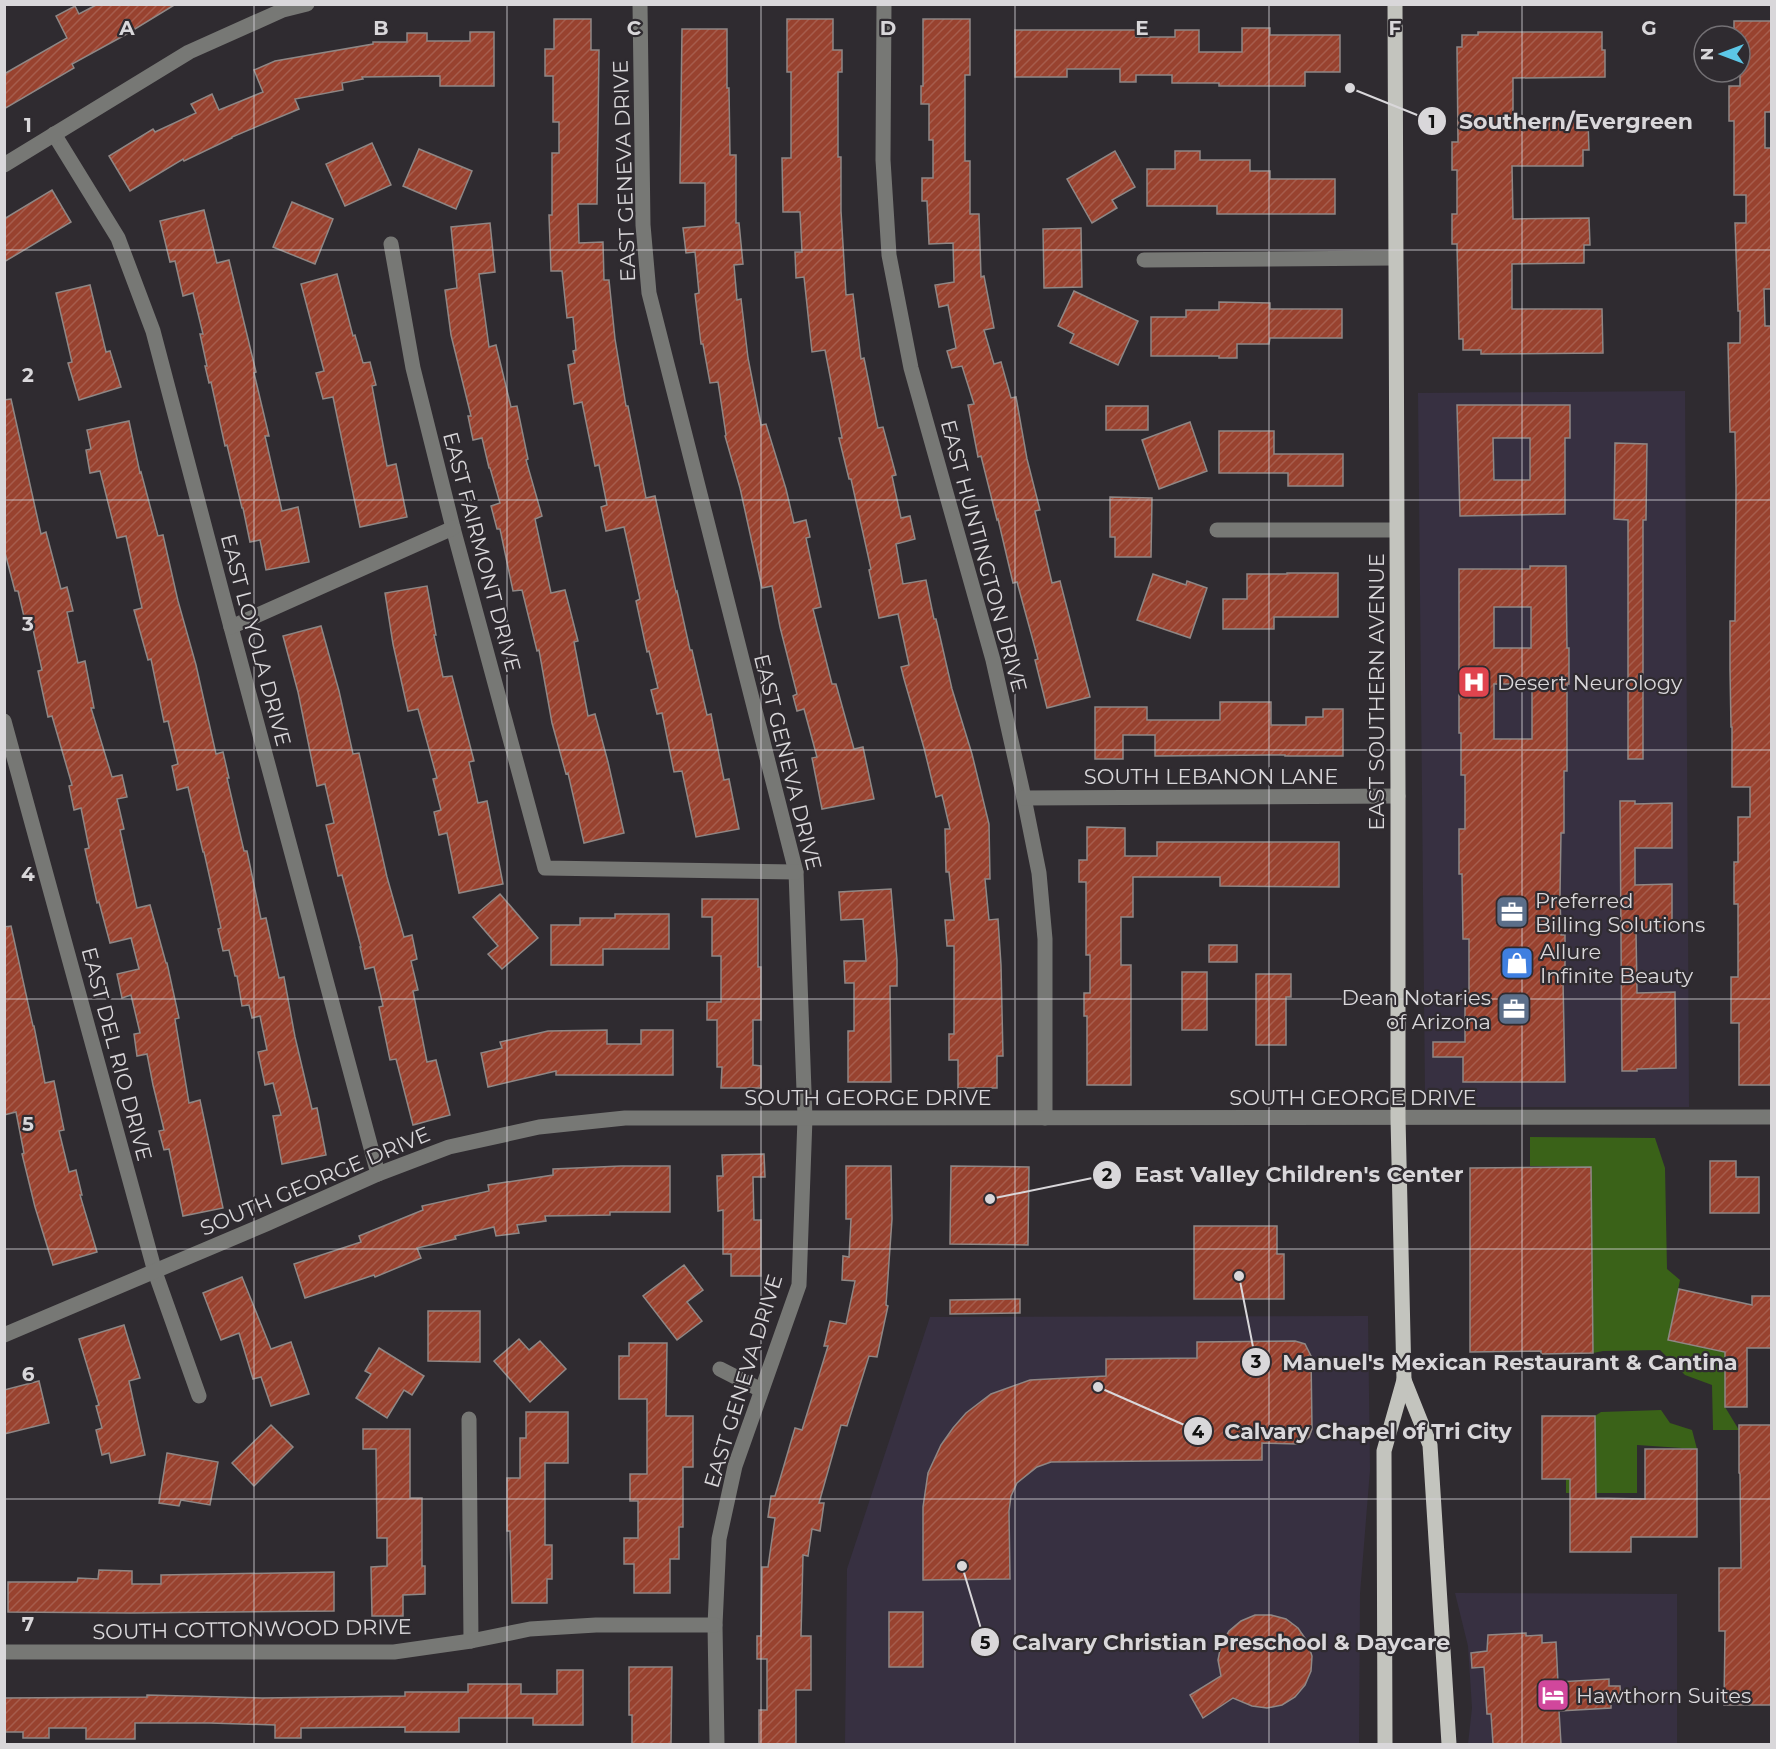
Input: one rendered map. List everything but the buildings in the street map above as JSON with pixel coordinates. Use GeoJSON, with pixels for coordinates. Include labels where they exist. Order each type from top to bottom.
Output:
{"type":"FeatureCollection","features":[{"type":"Feature","properties":{"kind":"main road","name":"EAST SOUTHERN AVENUE"},"geometry":{"type":"LineString","coordinates":[[1385,1744],[1384,1451],[1404,1380],[1398,1118],[1395,4]]}},
{"type":"Feature","properties":{"kind":"main road","name":"EAST SOUTHERN AVENUE"},"geometry":{"type":"LineString","coordinates":[[1404,1380],[1430,1445],[1449,1744]]}},
{"type":"Feature","properties":{"kind":"street"},"geometry":{"type":"LineString","coordinates":[[4,165],[189,52],[284,10],[307,4]]}},
{"type":"Feature","properties":{"kind":"street","name":"EAST GENEVA DRIVE"},"geometry":{"type":"LineString","coordinates":[[640,4],[643,225],[649,293],[796,872],[805,1119],[799,1284],[735,1466],[719,1539],[715,1625],[717,1744]]}},
{"type":"Feature","properties":{"kind":"street","name":"EAST HUNTINGTON DRIVE"},"geometry":{"type":"LineString","coordinates":[[884,4],[882,160],[889,255],[911,368],[993,660],[1039,873],[1046,939],[1046,1118]]}},
{"type":"Feature","properties":{"kind":"street","name":"EAST LOYOLA DRIVE"},"geometry":{"type":"LineString","coordinates":[[54,134],[118,238],[153,331],[378,1174]]}},
{"type":"Feature","properties":{"kind":"street","name":"EAST FAIRMONT DRIVE"},"geometry":{"type":"LineString","coordinates":[[391,244],[413,368],[453,528],[545,868],[796,872]]}},
{"type":"Feature","properties":{"kind":"street"},"geometry":{"type":"LineString","coordinates":[[1144,260],[1395,258]]}},
{"type":"Feature","properties":{"kind":"street"},"geometry":{"type":"LineString","coordinates":[[231,627],[453,528]]}},
{"type":"Feature","properties":{"kind":"street"},"geometry":{"type":"LineString","coordinates":[[1217,530],[1396,530]]}},
{"type":"Feature","properties":{"kind":"street","name":"EAST DEL RIO DRIVE"},"geometry":{"type":"LineString","coordinates":[[4,721],[155,1272],[199,1396]]}},
{"type":"Feature","properties":{"kind":"street","name":"SOUTH LEBANON LANE"},"geometry":{"type":"LineString","coordinates":[[1024,798],[1398,796]]}},
{"type":"Feature","properties":{"kind":"street","name":"SOUTH GEORGE DRIVE"},"geometry":{"type":"LineString","coordinates":[[4,1335],[155,1272],[378,1174],[448,1147],[539,1127],[625,1119],[1772,1117]]}},
{"type":"Feature","properties":{"kind":"street"},"geometry":{"type":"LineString","coordinates":[[720,1369],[761,1390]]}},
{"type":"Feature","properties":{"kind":"street"},"geometry":{"type":"LineString","coordinates":[[468,1419],[471,1641]]}},
{"type":"Feature","properties":{"kind":"street","name":"SOUTH COTTONWOOD DRIVE"},"geometry":{"type":"LineString","coordinates":[[4,1652],[393,1652],[471,1641],[530,1629],[596,1625],[715,1625]]}},
{"type":"Feature","properties":{"kind":"shaded area"},"geometry":{"type":"Polygon","coordinates":[[[1685,391],[1689,1107],[1437,1106],[1427,1100],[1425,1091],[1418,393],[1685,391]]]}},
{"type":"Feature","properties":{"kind":"shaded area"},"geometry":{"type":"Polygon","coordinates":[[[1368,1316],[1370,1470],[1360,1594],[1359,1744],[845,1744],[847,1569],[930,1317],[1368,1316]]]}},
{"type":"Feature","properties":{"kind":"shaded area"},"geometry":{"type":"Polygon","coordinates":[[[1455,1593],[1677,1594],[1677,1744],[1468,1744],[1472,1708],[1468,1646],[1455,1593]]]}},
{"type":"Feature","properties":{"kind":"green space"},"geometry":{"type":"Polygon","coordinates":[[[1530,1137],[1655,1138],[1665,1168],[1667,1269],[1680,1280],[1668,1340],[1730,1353],[1725,1369],[1725,1407],[1739,1430],[1713,1430],[1712,1385],[1685,1375],[1660,1350],[1593,1353],[1591,1167],[1530,1166],[1530,1137]]]}},
{"type":"Feature","properties":{"kind":"green space"},"geometry":{"type":"Polygon","coordinates":[[[1661,1410],[1670,1423],[1692,1430],[1697,1449],[1637,1445],[1637,1493],[1566,1493],[1566,1479],[1596,1478],[1595,1416],[1601,1412],[1661,1410]]]}},
{"type":"Feature","properties":{"kind":"place","name":"Southern/Evergreen"},"geometry":{"type":"Point","coordinates":[1350,88]}},
{"type":"Feature","properties":{"kind":"place","name":"Desert Neurology"},"geometry":{"type":"Point","coordinates":[1474,682]}},
{"type":"Feature","properties":{"kind":"place","name":"Preferred Billing Solutions"},"geometry":{"type":"Point","coordinates":[1512,912]}},
{"type":"Feature","properties":{"kind":"place","name":"Allure Infinite Beauty"},"geometry":{"type":"Point","coordinates":[1517,963]}},
{"type":"Feature","properties":{"kind":"place","name":"Dean Notaries of Arizona"},"geometry":{"type":"Point","coordinates":[1514,1009]}},
{"type":"Feature","properties":{"kind":"place","name":"East Valley Children's Center"},"geometry":{"type":"Point","coordinates":[990,1199]}},
{"type":"Feature","properties":{"kind":"place","name":"Manuel's Mexican Restaurant & Cantina"},"geometry":{"type":"Point","coordinates":[1239,1276]}},
{"type":"Feature","properties":{"kind":"place","name":"Calvary Chapel of Tri City"},"geometry":{"type":"Point","coordinates":[1098,1387]}},
{"type":"Feature","properties":{"kind":"place","name":"Calvary Christian Preschool & Daycare"},"geometry":{"type":"Point","coordinates":[962,1566]}},
{"type":"Feature","properties":{"kind":"place","name":"Hawthorn Suites"},"geometry":{"type":"Point","coordinates":[1553,1695]}}]}
